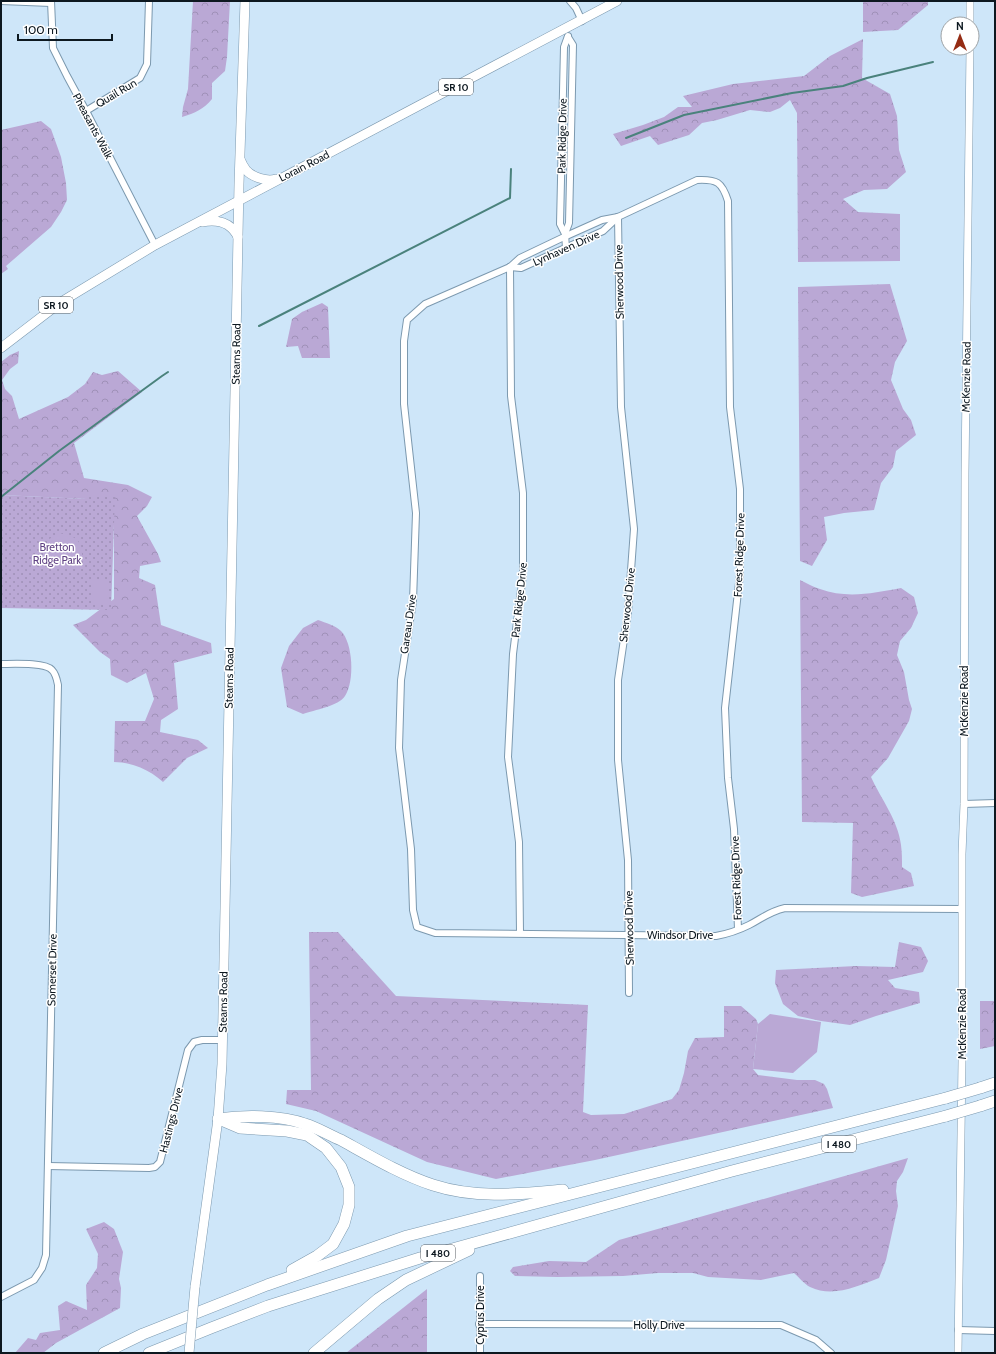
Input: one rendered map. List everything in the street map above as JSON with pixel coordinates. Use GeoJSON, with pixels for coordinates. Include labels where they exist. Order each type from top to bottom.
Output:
{"type":"FeatureCollection","features":[{"type":"Feature","properties":{"kind":"highway","name":"I 480"},"geometry":{"type":"LineString","coordinates":[[104,1353],[143,1334],[267,1285],[407,1236],[946,1098],[995,1083]]}},
{"type":"Feature","properties":{"kind":"highway","name":"I 480"},"geometry":{"type":"LineString","coordinates":[[149,1353],[268,1306],[359,1276],[507,1233],[732,1171],[946,1116],[995,1101]]}},
{"type":"Feature","properties":{"kind":"highway"},"geometry":{"type":"LineString","coordinates":[[218,1119],[238,1116],[278,1118],[304,1123],[412,1177],[452,1190],[489,1195],[601,1186]]}},
{"type":"Feature","properties":{"kind":"highway"},"geometry":{"type":"LineString","coordinates":[[218,1119],[240,1128],[287,1131],[307,1135],[326,1148],[341,1167],[349,1187],[349,1206],[344,1224],[333,1244],[317,1256],[267,1285]]}},
{"type":"Feature","properties":{"kind":"highway"},"geometry":{"type":"LineString","coordinates":[[314,1353],[378,1299],[406,1280],[436,1264],[507,1233]]}},
{"type":"Feature","properties":{"kind":"main road","name":"Stearns Road"},"geometry":{"type":"LineString","coordinates":[[189,1353],[195,1286],[218,1119],[222,1040],[238,237],[245,1]]}},
{"type":"Feature","properties":{"kind":"main road","name":"Lorain Road"},"geometry":{"type":"LineString","coordinates":[[1,348],[61,302],[155,245],[281,177],[568,33],[582,20],[617,1]]}},
{"type":"Feature","properties":{"kind":"main road"},"geometry":{"type":"LineString","coordinates":[[240,160],[246,170],[264,179],[273,180],[281,177]]}},
{"type":"Feature","properties":{"kind":"main road"},"geometry":{"type":"LineString","coordinates":[[197,222],[220,222],[230,225],[238,237]]}},
{"type":"Feature","properties":{"kind":"street","name":"Quail Run"},"geometry":{"type":"LineString","coordinates":[[86,111],[140,78],[147,64],[149,1]]}},
{"type":"Feature","properties":{"kind":"street"},"geometry":{"type":"LineString","coordinates":[[570,1],[576,8],[582,20]]}},
{"type":"Feature","properties":{"kind":"street"},"geometry":{"type":"LineString","coordinates":[[576,1],[576,8]]}},
{"type":"Feature","properties":{"kind":"street"},"geometry":{"type":"LineString","coordinates":[[970,1],[970,16]]}},
{"type":"Feature","properties":{"kind":"street"},"geometry":{"type":"LineString","coordinates":[[1,2],[51,2]]}},
{"type":"Feature","properties":{"kind":"street","name":"Pheasants Walk"},"geometry":{"type":"LineString","coordinates":[[51,2],[53,48],[66,76],[86,111],[155,245]]}},
{"type":"Feature","properties":{"kind":"street","name":"Park Ridge Drive"},"geometry":{"type":"LineString","coordinates":[[566,248],[566,235],[560,224],[564,47],[568,33]]}},
{"type":"Feature","properties":{"kind":"street","name":"McKenzie Road"},"geometry":{"type":"LineString","coordinates":[[958,1353],[962,854],[964,804],[965,459],[970,56]]}},
{"type":"Feature","properties":{"kind":"street","name":"Lynhaven Drive"},"geometry":{"type":"LineString","coordinates":[[407,320],[425,304],[510,267],[520,258],[566,235],[602,220],[618,217],[697,180],[708,179],[719,183]]}},
{"type":"Feature","properties":{"kind":"street","name":"Forest Ridge Drive"},"geometry":{"type":"LineString","coordinates":[[719,183],[725,192],[728,201],[730,407],[740,489],[740,574],[725,708],[728,778],[734,828],[738,929]]}},
{"type":"Feature","properties":{"kind":"street","name":"Lynhaven Drive"},"geometry":{"type":"LineString","coordinates":[[510,267],[521,268],[603,231],[618,217]]}},
{"type":"Feature","properties":{"kind":"street","name":"Sherwood Drive"},"geometry":{"type":"LineString","coordinates":[[618,217],[621,407],[634,529],[628,612],[618,680],[618,760],[628,860],[629,993]]}},
{"type":"Feature","properties":{"kind":"street","name":"Park Ridge Drive"},"geometry":{"type":"LineString","coordinates":[[510,267],[511,396],[523,493],[523,574],[513,654],[508,757],[519,842],[520,933]]}},
{"type":"Feature","properties":{"kind":"street","name":"Gareau Drive"},"geometry":{"type":"LineString","coordinates":[[407,320],[404,341],[404,404],[416,513],[413,601],[401,680],[399,748],[411,849],[413,910],[417,927]]}},
{"type":"Feature","properties":{"kind":"street","name":"Somerset Drive"},"geometry":{"type":"LineString","coordinates":[[1,664],[42,666],[52,669],[57,677],[58,685],[46,1255],[42,1268],[34,1280],[1,1296]]}},
{"type":"Feature","properties":{"kind":"street"},"geometry":{"type":"LineString","coordinates":[[964,804],[995,803]]}},
{"type":"Feature","properties":{"kind":"street","name":"Windsor Drive"},"geometry":{"type":"LineString","coordinates":[[417,927],[435,933],[716,936],[726,934],[749,925],[773,910],[785,908],[962,909]]}},
{"type":"Feature","properties":{"kind":"street","name":"Hastings Drive"},"geometry":{"type":"LineString","coordinates":[[48,1166],[149,1168],[155,1166],[160,1162],[188,1050],[194,1042],[202,1040],[222,1040]]}},
{"type":"Feature","properties":{"kind":"street","name":"Cyprus Drive"},"geometry":{"type":"LineString","coordinates":[[480,1276],[480,1353]]}},
{"type":"Feature","properties":{"kind":"street","name":"Holly Drive"},"geometry":{"type":"LineString","coordinates":[[480,1324],[781,1325],[816,1340],[831,1353]]}},
{"type":"Feature","properties":{"kind":"street"},"geometry":{"type":"LineString","coordinates":[[958,1330],[995,1330]]}},
{"type":"Feature","properties":{"kind":"green space"},"geometry":{"type":"Polygon","coordinates":[[[193,1],[230,1],[227,57],[225,71],[212,83],[212,99],[199,110],[182,117],[188,89],[193,1]]]}},
{"type":"Feature","properties":{"kind":"green space"},"geometry":{"type":"Polygon","coordinates":[[[863,1],[928,1],[928,5],[898,30],[863,32],[863,1]]]}},
{"type":"Feature","properties":{"kind":"green space"},"geometry":{"type":"Polygon","coordinates":[[[863,39],[862,78],[890,94],[897,116],[899,150],[906,172],[887,189],[864,190],[843,199],[858,212],[900,214],[900,261],[798,262],[797,113],[790,100],[780,108],[770,112],[750,110],[702,123],[689,135],[658,145],[650,136],[621,146],[613,134],[664,117],[678,107],[692,107],[683,96],[733,84],[804,76],[830,56],[863,39]]]}},
{"type":"Feature","properties":{"kind":"green space"},"geometry":{"type":"Polygon","coordinates":[[[41,121],[51,129],[61,157],[66,183],[67,200],[51,227],[6,266],[8,269],[1,274],[1,130],[41,121]]]}},
{"type":"Feature","properties":{"kind":"green space"},"geometry":{"type":"Polygon","coordinates":[[[890,284],[907,341],[895,362],[891,380],[903,409],[911,420],[916,435],[896,451],[893,467],[881,483],[874,510],[824,517],[827,540],[812,566],[800,561],[798,287],[890,284]]]}},
{"type":"Feature","properties":{"kind":"green space"},"geometry":{"type":"Polygon","coordinates":[[[322,303],[328,307],[330,358],[302,358],[298,346],[286,347],[292,319],[302,312],[322,303]]]}},
{"type":"Feature","properties":{"kind":"green space"},"geometry":{"type":"Polygon","coordinates":[[[19,351],[18,363],[10,369],[2,380],[5,389],[12,396],[19,419],[68,397],[85,384],[93,372],[102,375],[118,371],[142,392],[74,443],[84,478],[128,485],[152,497],[147,506],[137,516],[161,562],[140,566],[139,578],[155,585],[161,625],[211,643],[212,653],[174,663],[178,709],[161,720],[160,732],[198,740],[208,748],[187,758],[163,782],[152,774],[134,765],[114,762],[115,721],[145,721],[154,699],[146,673],[127,683],[111,675],[110,659],[100,652],[73,625],[86,620],[114,599],[114,497],[86,499],[1,495],[1,362],[10,355],[19,351]]]}},
{"type":"Feature","properties":{"kind":"green space","name":"Bretton Ridge Park"},"geometry":{"type":"Polygon","coordinates":[[[1,495],[86,499],[87,495],[115,496],[111,610],[1,608],[1,495]]]}},
{"type":"Feature","properties":{"kind":"green space"},"geometry":{"type":"Polygon","coordinates":[[[58,533],[66,534],[72,537],[80,544],[82,554],[81,569],[53,568],[49,565],[48,540],[58,533]]]}},
{"type":"Feature","properties":{"kind":"green space"},"geometry":{"type":"Polygon","coordinates":[[[91,580],[107,580],[107,605],[91,605],[91,580]]]}},
{"type":"Feature","properties":{"kind":"green space"},"geometry":{"type":"Polygon","coordinates":[[[800,580],[817,588],[840,594],[881,592],[901,588],[914,597],[918,613],[911,628],[900,641],[897,655],[904,672],[912,709],[909,721],[888,758],[871,777],[893,818],[901,845],[902,867],[911,873],[914,886],[862,897],[851,893],[853,823],[802,822],[800,580]]]}},
{"type":"Feature","properties":{"kind":"green space"},"geometry":{"type":"Polygon","coordinates":[[[318,620],[336,627],[345,637],[350,653],[350,681],[345,696],[342,699],[332,705],[303,714],[287,707],[281,668],[289,646],[303,628],[318,620]]]}},
{"type":"Feature","properties":{"kind":"green space"},"geometry":{"type":"Polygon","coordinates":[[[309,932],[338,932],[396,996],[588,1005],[583,1112],[591,1115],[624,1114],[672,1099],[679,1090],[688,1051],[695,1038],[724,1037],[724,1006],[741,1006],[756,1019],[758,1024],[753,1069],[758,1075],[797,1080],[815,1080],[824,1084],[833,1108],[595,1160],[496,1179],[427,1162],[316,1111],[286,1104],[287,1090],[311,1090],[309,932]]]}},
{"type":"Feature","properties":{"kind":"green space"},"geometry":{"type":"Polygon","coordinates":[[[899,942],[921,947],[928,961],[923,972],[888,980],[895,988],[919,992],[920,1003],[850,1025],[798,1016],[783,1004],[775,983],[776,970],[856,966],[895,967],[899,942]]]}},
{"type":"Feature","properties":{"kind":"green space"},"geometry":{"type":"Polygon","coordinates":[[[980,1001],[995,1001],[995,1046],[980,1049],[980,1001]]]}},
{"type":"Feature","properties":{"kind":"green space"},"geometry":{"type":"Polygon","coordinates":[[[770,1014],[821,1022],[817,1052],[793,1073],[753,1069],[758,1024],[770,1014]]]}},
{"type":"Feature","properties":{"kind":"green space"},"geometry":{"type":"Polygon","coordinates":[[[908,1158],[903,1172],[897,1181],[896,1191],[898,1206],[886,1260],[879,1278],[845,1290],[828,1291],[810,1287],[794,1273],[761,1280],[708,1277],[693,1273],[658,1273],[623,1276],[515,1276],[510,1271],[513,1267],[549,1261],[586,1262],[619,1240],[908,1158]]]}},
{"type":"Feature","properties":{"kind":"green space"},"geometry":{"type":"Polygon","coordinates":[[[104,1222],[114,1229],[123,1252],[119,1279],[121,1288],[120,1308],[56,1343],[43,1353],[15,1353],[28,1338],[36,1340],[40,1333],[60,1330],[58,1306],[66,1301],[87,1310],[86,1285],[97,1268],[98,1254],[86,1229],[104,1222]]]}},
{"type":"Feature","properties":{"kind":"green space"},"geometry":{"type":"Polygon","coordinates":[[[427,1289],[427,1353],[346,1353],[427,1289]]]}},
{"type":"Feature","properties":{"kind":"waterway"},"geometry":{"type":"LineString","coordinates":[[626,138],[684,115],[792,93],[843,86],[867,78],[933,62]]}},
{"type":"Feature","properties":{"kind":"waterway"},"geometry":{"type":"LineString","coordinates":[[259,326],[510,198],[511,169]]}},
{"type":"Feature","properties":{"kind":"waterway"},"geometry":{"type":"LineString","coordinates":[[1,497],[59,451],[168,372]]}}]}
